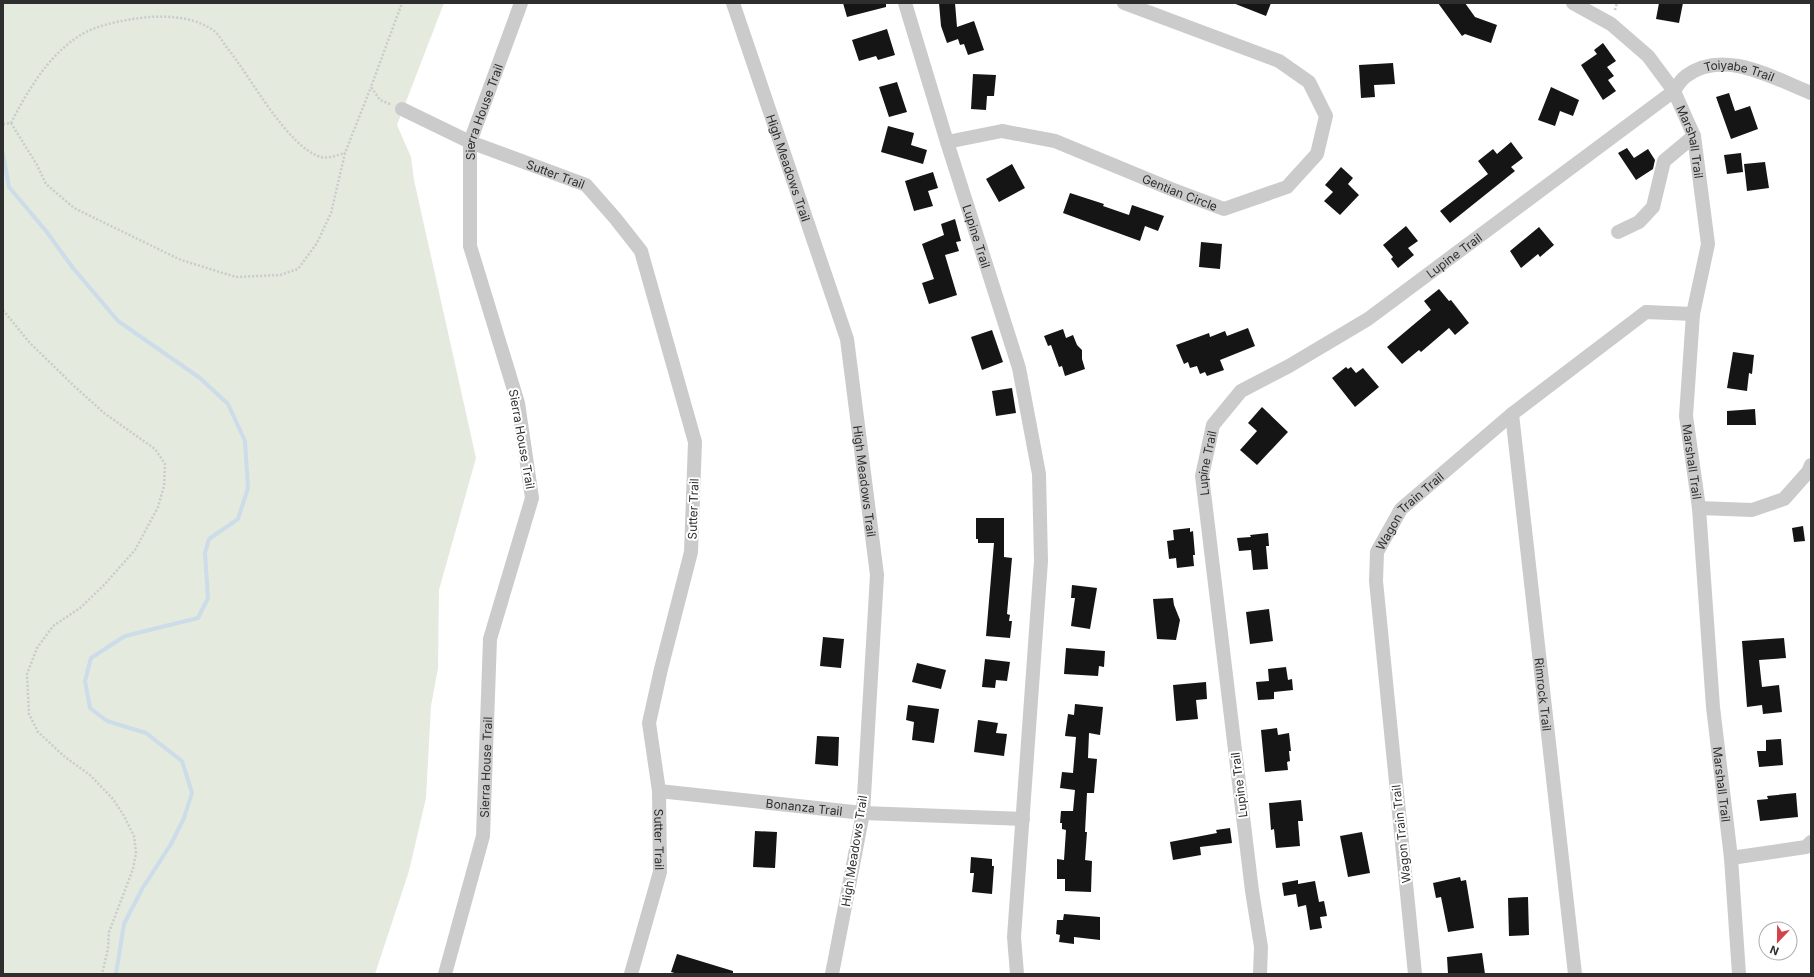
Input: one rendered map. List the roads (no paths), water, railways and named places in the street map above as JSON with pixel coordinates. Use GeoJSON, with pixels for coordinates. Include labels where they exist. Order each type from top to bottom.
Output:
{"type":"FeatureCollection","features":[{"type":"Feature","properties":{"kind":"street","name":"Sierra House Trail"},"geometry":{"type":"LineString","coordinates":[[445,974],[483,836],[490,639],[532,498],[518,403],[470,246],[470,142],[521,3]]}},
{"type":"Feature","properties":{"kind":"street","name":"High Meadows Trail"},"geometry":{"type":"LineString","coordinates":[[733,3],[847,339],[877,575],[863,813],[832,974]]}},
{"type":"Feature","properties":{"kind":"street","name":"Lupine Trail"},"geometry":{"type":"LineString","coordinates":[[905,3],[947,142],[1019,368],[1039,474],[1041,560],[1014,937],[1017,974]]}},
{"type":"Feature","properties":{"kind":"street","name":"Gentian Circle"},"geometry":{"type":"LineString","coordinates":[[947,142],[1002,131],[1056,141],[1171,189],[1224,209],[1287,187],[1317,154],[1326,116],[1309,82],[1278,61],[1124,3]]}},
{"type":"Feature","properties":{"kind":"street","name":"Marshall Trail"},"geometry":{"type":"LineString","coordinates":[[1573,3],[1611,24],[1633,42],[1663,74],[1674,91],[1694,136],[1708,244],[1693,314],[1686,416],[1699,508],[1713,707],[1731,858],[1739,974]]}},
{"type":"Feature","properties":{"kind":"street","name":"Toiyabe Trail"},"geometry":{"type":"LineString","coordinates":[[1674,91],[1684,77],[1694,71],[1709,66],[1737,65],[1811,93]]}},
{"type":"Feature","properties":{"kind":"street","name":"Lupine Trail"},"geometry":{"type":"LineString","coordinates":[[1260,974],[1261,947],[1252,891],[1202,476],[1213,425],[1241,391],[1289,366],[1368,319],[1674,91]]}},
{"type":"Feature","properties":{"kind":"street","name":"Sutter Trail"},"geometry":{"type":"LineString","coordinates":[[402,109],[470,142],[586,185],[641,251],[695,442],[691,552],[661,669],[649,723],[659,791],[660,872],[630,974]]}},
{"type":"Feature","properties":{"kind":"street"},"geometry":{"type":"LineString","coordinates":[[1618,232],[1639,222],[1653,207],[1664,161],[1694,136]]}},
{"type":"Feature","properties":{"kind":"street","name":"Wagon Train Trail"},"geometry":{"type":"LineString","coordinates":[[1415,974],[1376,581],[1377,552],[1401,509],[1512,414],[1646,312],[1693,314]]}},
{"type":"Feature","properties":{"kind":"street","name":"Rimrock Trail"},"geometry":{"type":"LineString","coordinates":[[1512,414],[1575,974]]}},
{"type":"Feature","properties":{"kind":"street"},"geometry":{"type":"LineString","coordinates":[[1699,508],[1752,510],[1784,499],[1808,472],[1811,465]]}},
{"type":"Feature","properties":{"kind":"street","name":"Bonanza Trail"},"geometry":{"type":"LineString","coordinates":[[659,791],[863,813],[1023,819]]}},
{"type":"Feature","properties":{"kind":"street"},"geometry":{"type":"LineString","coordinates":[[1731,858],[1806,847],[1811,842]]}},
{"type":"Feature","properties":{"kind":"waterway"},"geometry":{"type":"LineString","coordinates":[[3,154],[9,187],[46,231],[73,268],[118,321],[200,378],[228,404],[245,441],[248,488],[238,519],[209,539],[205,553],[208,598],[198,618],[125,636],[91,658],[85,681],[90,708],[107,721],[146,733],[182,761],[192,793],[184,818],[171,844],[142,889],[124,924],[116,974]]}}]}
